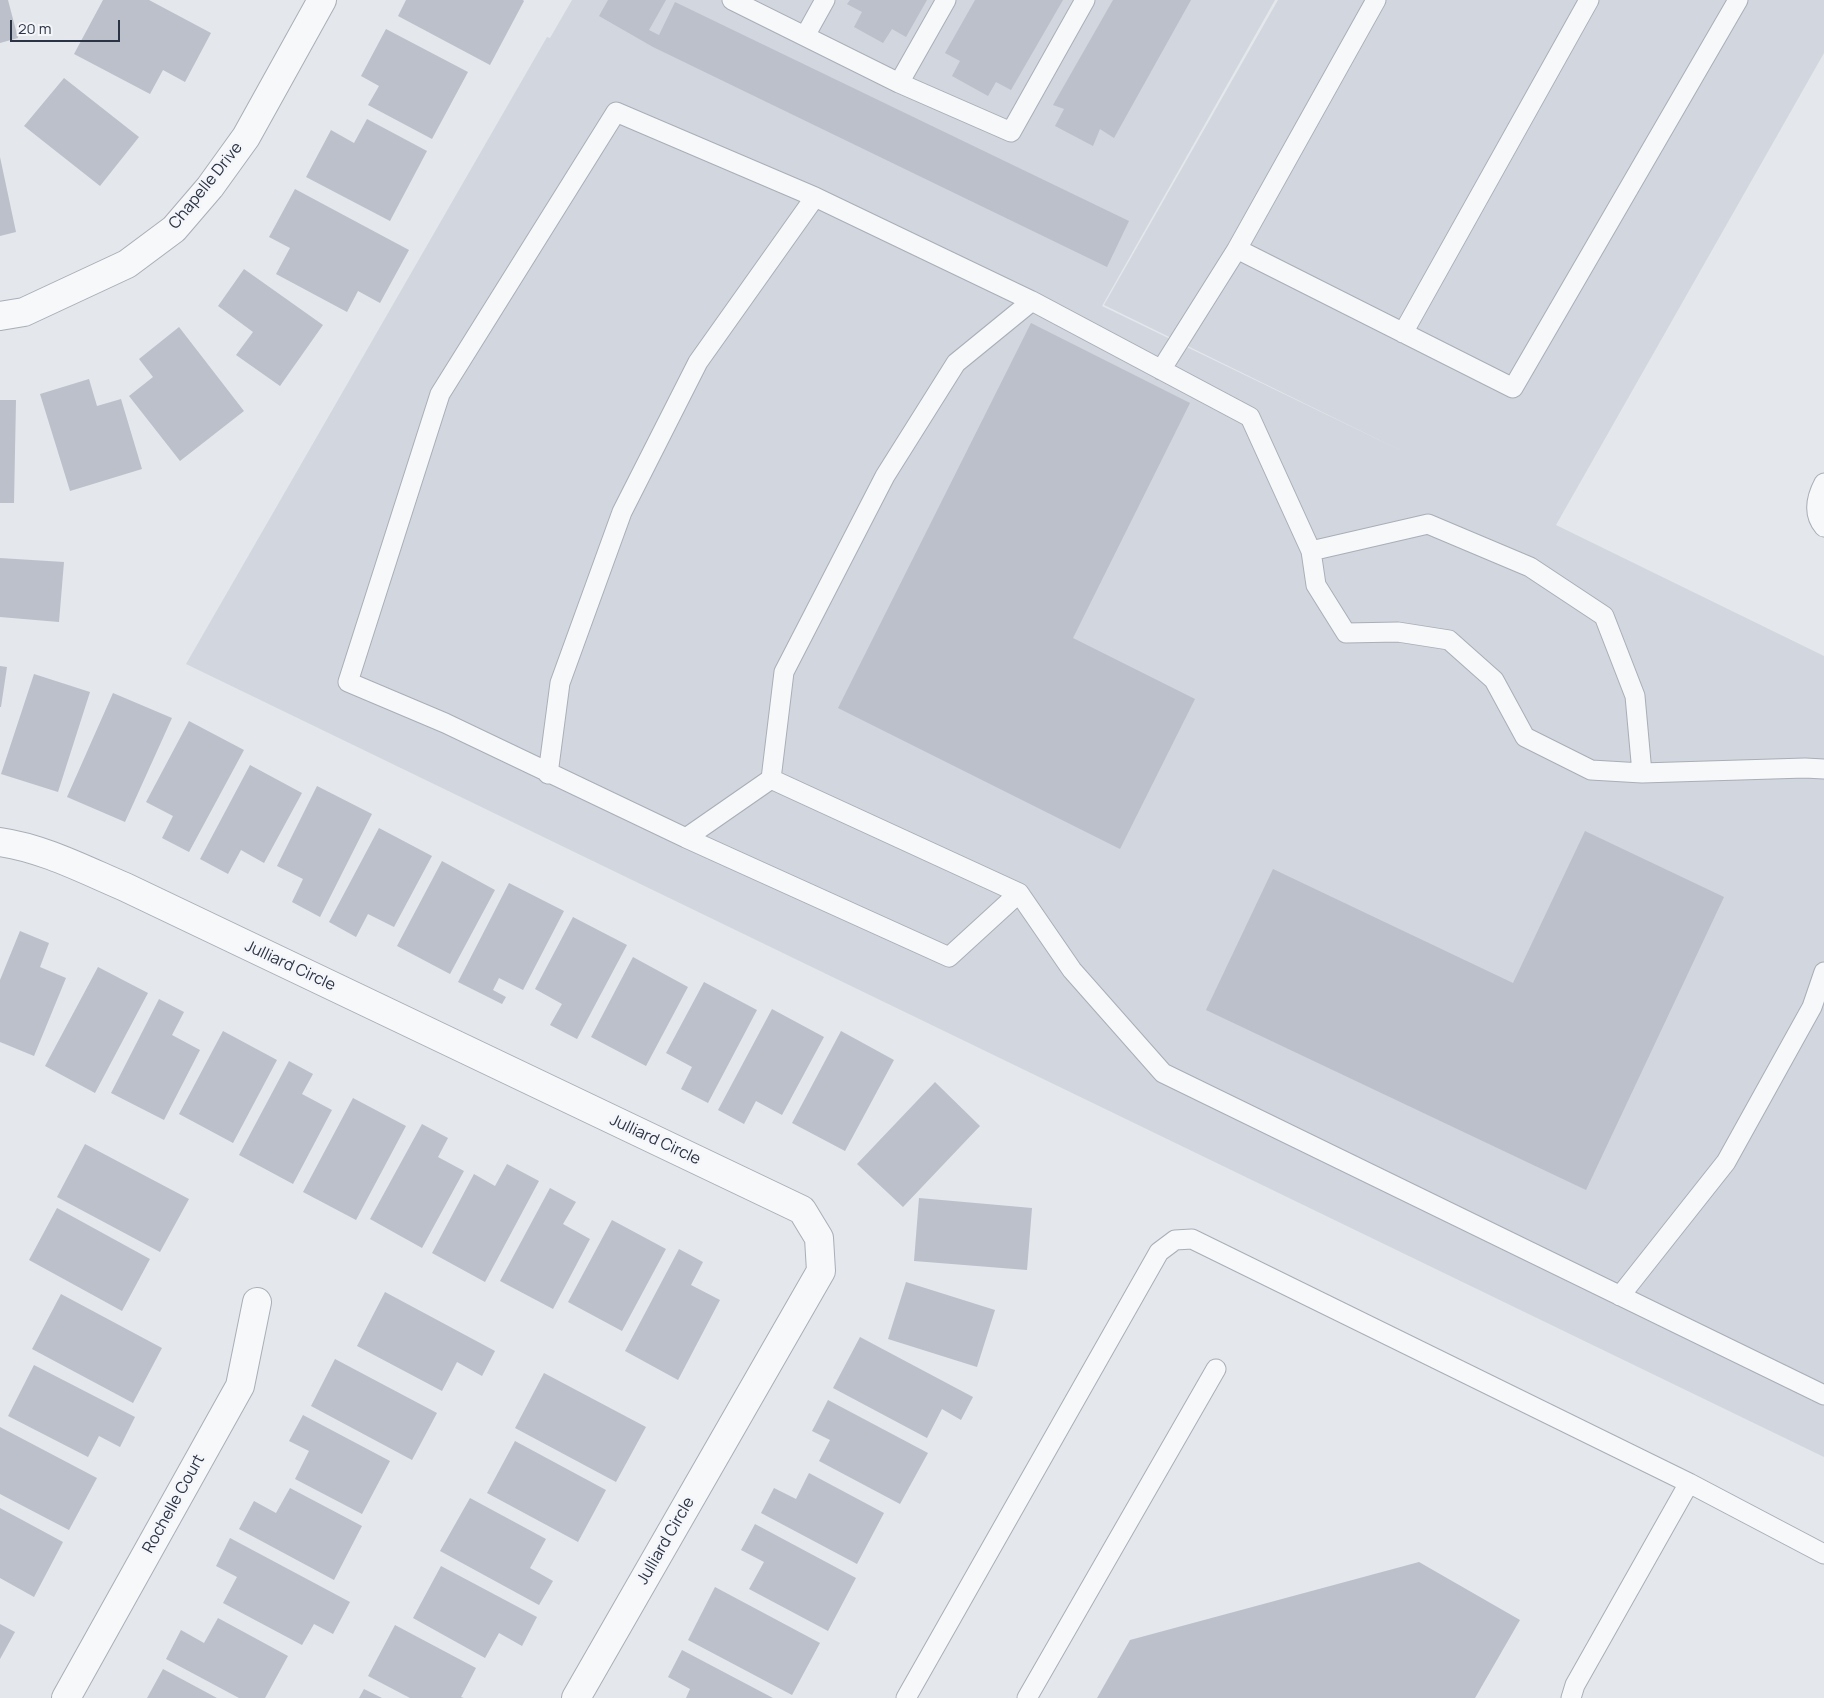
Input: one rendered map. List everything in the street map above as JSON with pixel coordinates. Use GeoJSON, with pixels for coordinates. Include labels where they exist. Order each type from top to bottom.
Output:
{"type":"FeatureCollection","features":[{"type":"Feature","properties":{"kind":"street","name":"Chapelle Drive"},"geometry":{"type":"LineString","coordinates":[[0,316],[24,312],[127,264],[174,229],[210,187],[246,137],[322,0]]}},
{"type":"Feature","properties":{"kind":"street","name":"Julliard Circle"},"geometry":{"type":"LineString","coordinates":[[0,842],[18,844],[125,887],[802,1210],[819,1238],[820,1271],[576,1698]]}},
{"type":"Feature","properties":{"kind":"street","name":"Rochelle Court"},"geometry":{"type":"LineString","coordinates":[[66,1698],[240,1386],[257,1302]]}},
{"type":"Feature","properties":{"kind":"lane"},"geometry":{"type":"LineString","coordinates":[[732,0],[899,83],[1012,132],[1085,0]]}},
{"type":"Feature","properties":{"kind":"lane"},"geometry":{"type":"LineString","coordinates":[[804,36],[825,0]]}},
{"type":"Feature","properties":{"kind":"lane"},"geometry":{"type":"LineString","coordinates":[[899,83],[946,0]]}},
{"type":"Feature","properties":{"kind":"lane"},"geometry":{"type":"LineString","coordinates":[[1161,370],[1237,249],[1376,0]]}},
{"type":"Feature","properties":{"kind":"lane"},"geometry":{"type":"LineString","coordinates":[[1403,332],[1589,0]]}},
{"type":"Feature","properties":{"kind":"lane"},"geometry":{"type":"LineString","coordinates":[[1237,249],[1513,388],[1738,0]]}},
{"type":"Feature","properties":{"kind":"lane"},"geometry":{"type":"LineString","coordinates":[[1019,893],[949,957],[548,774],[445,723],[348,682],[440,394],[616,112],[815,197],[1032,301],[1250,417],[1311,551],[1316,585],[1346,633],[1398,632],[1449,640],[1494,680],[1525,738],[1591,770],[1642,773],[1824,769]]}},
{"type":"Feature","properties":{"kind":"lane"},"geometry":{"type":"LineString","coordinates":[[548,774],[560,684],[622,512],[698,362],[815,197]]}},
{"type":"Feature","properties":{"kind":"lane"},"geometry":{"type":"LineString","coordinates":[[686,838],[771,779],[784,672],[885,476],[956,363],[1032,301]]}},
{"type":"Feature","properties":{"kind":"lane"},"geometry":{"type":"LineString","coordinates":[[1824,483],[1816,507],[1818,520],[1824,527]]}},
{"type":"Feature","properties":{"kind":"lane"},"geometry":{"type":"LineString","coordinates":[[1311,551],[1428,524],[1530,567],[1604,616],[1635,696],[1642,773]]}},
{"type":"Feature","properties":{"kind":"lane"},"geometry":{"type":"LineString","coordinates":[[771,779],[1019,893],[1072,970],[1163,1073],[1620,1296],[1821,1388]]}},
{"type":"Feature","properties":{"kind":"lane"},"geometry":{"type":"LineString","coordinates":[[1620,1296],[1726,1162],[1812,1007],[1824,972]]}},
{"type":"Feature","properties":{"kind":"lane"},"geometry":{"type":"LineString","coordinates":[[906,1698],[1159,1252],[1175,1240],[1192,1239],[1689,1483],[1824,1554]]}},
{"type":"Feature","properties":{"kind":"lane"},"geometry":{"type":"LineString","coordinates":[[1027,1698],[1216,1369]]}},
{"type":"Feature","properties":{"kind":"lane"},"geometry":{"type":"LineString","coordinates":[[1571,1698],[1580,1676],[1689,1483]]}},
{"type":"Feature","properties":{"kind":"shaded area"},"geometry":{"type":"Polygon","coordinates":[[[572,0],[1275,0],[1102,306],[1410,455],[1104,305],[1278,0],[1824,0],[1824,53],[1556,525],[1824,656],[1824,1457],[186,664],[547,37],[550,38],[572,0]]]}},
{"type":"Feature","properties":{"kind":"building"},"geometry":{"type":"Polygon","coordinates":[[[0,0],[8,0],[18,38],[0,43],[0,0]]]}},
{"type":"Feature","properties":{"kind":"building"},"geometry":{"type":"Polygon","coordinates":[[[103,0],[149,0],[211,33],[185,82],[163,70],[150,94],[74,54],[103,0]]]}},
{"type":"Feature","properties":{"kind":"building"},"geometry":{"type":"Polygon","coordinates":[[[406,0],[524,1],[490,65],[398,16],[406,0]]]}},
{"type":"Feature","properties":{"kind":"building"},"geometry":{"type":"Polygon","coordinates":[[[608,0],[666,0],[649,30],[659,35],[675,2],[1129,221],[1107,267],[653,47],[599,16],[608,0]]]}},
{"type":"Feature","properties":{"kind":"building"},"geometry":{"type":"Polygon","coordinates":[[[850,0],[927,0],[906,37],[892,29],[883,43],[854,27],[862,12],[847,4],[850,0]]]}},
{"type":"Feature","properties":{"kind":"building"},"geometry":{"type":"Polygon","coordinates":[[[975,0],[1063,0],[1011,90],[996,82],[988,96],[952,76],[960,61],[945,53],[975,0]]]}},
{"type":"Feature","properties":{"kind":"building"},"geometry":{"type":"Polygon","coordinates":[[[1113,0],[1191,0],[1114,138],[1100,129],[1093,146],[1055,126],[1064,109],[1053,105],[1113,0]]]}},
{"type":"Feature","properties":{"kind":"building"},"geometry":{"type":"Polygon","coordinates":[[[386,29],[468,72],[432,139],[368,105],[379,86],[361,76],[386,29]]]}},
{"type":"Feature","properties":{"kind":"building"},"geometry":{"type":"Polygon","coordinates":[[[64,78],[139,137],[100,186],[24,126],[64,78]]]}},
{"type":"Feature","properties":{"kind":"building"},"geometry":{"type":"Polygon","coordinates":[[[367,119],[427,151],[390,221],[306,177],[331,130],[354,143],[367,119]]]}},
{"type":"Feature","properties":{"kind":"building"},"geometry":{"type":"Polygon","coordinates":[[[0,157],[16,232],[0,236],[0,157]]]}},
{"type":"Feature","properties":{"kind":"building"},"geometry":{"type":"Polygon","coordinates":[[[295,189],[409,250],[380,303],[358,291],[347,312],[276,274],[290,248],[269,237],[295,189]]]}},
{"type":"Feature","properties":{"kind":"building"},"geometry":{"type":"Polygon","coordinates":[[[244,269],[323,325],[280,386],[236,355],[253,332],[218,306],[244,269]]]}},
{"type":"Feature","properties":{"kind":"building"},"geometry":{"type":"Polygon","coordinates":[[[1031,323],[1190,403],[1073,638],[1195,699],[1120,849],[838,708],[1031,323]]]}},
{"type":"Feature","properties":{"kind":"building"},"geometry":{"type":"Polygon","coordinates":[[[179,327],[244,411],[180,461],[129,396],[153,377],[139,359],[179,327]]]}},
{"type":"Feature","properties":{"kind":"building"},"geometry":{"type":"Polygon","coordinates":[[[89,379],[97,406],[121,399],[142,469],[70,491],[40,394],[89,379]]]}},
{"type":"Feature","properties":{"kind":"building"},"geometry":{"type":"Polygon","coordinates":[[[0,400],[16,400],[14,503],[0,503],[0,400]]]}},
{"type":"Feature","properties":{"kind":"building"},"geometry":{"type":"Polygon","coordinates":[[[0,558],[64,562],[59,622],[0,617],[0,558]]]}},
{"type":"Feature","properties":{"kind":"building"},"geometry":{"type":"Polygon","coordinates":[[[0,666],[7,667],[1,707],[0,707],[0,666]]]}},
{"type":"Feature","properties":{"kind":"building"},"geometry":{"type":"Polygon","coordinates":[[[34,674],[90,692],[58,792],[1,774],[34,674]]]}},
{"type":"Feature","properties":{"kind":"building"},"geometry":{"type":"Polygon","coordinates":[[[113,693],[172,718],[125,822],[67,797],[113,693]]]}},
{"type":"Feature","properties":{"kind":"building"},"geometry":{"type":"Polygon","coordinates":[[[189,721],[244,750],[189,852],[162,838],[173,816],[146,802],[189,721]]]}},
{"type":"Feature","properties":{"kind":"building"},"geometry":{"type":"Polygon","coordinates":[[[250,765],[302,793],[264,863],[241,850],[228,874],[200,859],[250,765]]]}},
{"type":"Feature","properties":{"kind":"building"},"geometry":{"type":"Polygon","coordinates":[[[317,786],[372,814],[320,917],[292,902],[303,879],[277,866],[317,786]]]}},
{"type":"Feature","properties":{"kind":"building"},"geometry":{"type":"Polygon","coordinates":[[[379,828],[432,856],[394,927],[368,914],[356,937],[329,922],[379,828]]]}},
{"type":"Feature","properties":{"kind":"building"},"geometry":{"type":"Polygon","coordinates":[[[1585,831],[1724,897],[1586,1190],[1206,1010],[1273,869],[1513,983],[1585,831]]]}},
{"type":"Feature","properties":{"kind":"building"},"geometry":{"type":"Polygon","coordinates":[[[442,861],[495,890],[450,974],[397,946],[442,861]]]}},
{"type":"Feature","properties":{"kind":"building"},"geometry":{"type":"Polygon","coordinates":[[[509,883],[564,911],[523,990],[499,978],[493,990],[506,997],[502,1004],[458,982],[509,883]]]}},
{"type":"Feature","properties":{"kind":"building"},"geometry":{"type":"Polygon","coordinates":[[[573,917],[627,945],[577,1039],[550,1025],[562,1004],[535,989],[573,917]]]}},
{"type":"Feature","properties":{"kind":"building"},"geometry":{"type":"Polygon","coordinates":[[[20,931],[49,943],[40,967],[66,978],[34,1056],[0,1042],[0,980],[20,931]]]}},
{"type":"Feature","properties":{"kind":"building"},"geometry":{"type":"Polygon","coordinates":[[[633,957],[688,987],[646,1066],[591,1037],[633,957]]]}},
{"type":"Feature","properties":{"kind":"building"},"geometry":{"type":"Polygon","coordinates":[[[98,967],[148,993],[95,1093],[45,1066],[98,967]]]}},
{"type":"Feature","properties":{"kind":"building"},"geometry":{"type":"Polygon","coordinates":[[[704,982],[757,1010],[708,1103],[681,1089],[692,1067],[666,1053],[704,982]]]}},
{"type":"Feature","properties":{"kind":"building"},"geometry":{"type":"Polygon","coordinates":[[[159,999],[184,1012],[172,1035],[200,1050],[164,1120],[111,1093],[159,999]]]}},
{"type":"Feature","properties":{"kind":"building"},"geometry":{"type":"Polygon","coordinates":[[[772,1009],[824,1037],[782,1115],[756,1101],[744,1124],[718,1110],[772,1009]]]}},
{"type":"Feature","properties":{"kind":"building"},"geometry":{"type":"Polygon","coordinates":[[[223,1031],[277,1060],[233,1143],[179,1114],[223,1031]]]}},
{"type":"Feature","properties":{"kind":"building"},"geometry":{"type":"Polygon","coordinates":[[[841,1031],[894,1060],[845,1151],[792,1123],[841,1031]]]}},
{"type":"Feature","properties":{"kind":"building"},"geometry":{"type":"Polygon","coordinates":[[[289,1061],[313,1074],[302,1094],[332,1110],[293,1184],[239,1155],[289,1061]]]}},
{"type":"Feature","properties":{"kind":"building"},"geometry":{"type":"Polygon","coordinates":[[[935,1082],[980,1126],[903,1207],[857,1164],[935,1082]]]}},
{"type":"Feature","properties":{"kind":"building"},"geometry":{"type":"Polygon","coordinates":[[[353,1098],[406,1126],[356,1220],[303,1192],[353,1098]]]}},
{"type":"Feature","properties":{"kind":"building"},"geometry":{"type":"Polygon","coordinates":[[[422,1124],[448,1138],[438,1157],[464,1171],[422,1248],[370,1219],[422,1124]]]}},
{"type":"Feature","properties":{"kind":"building"},"geometry":{"type":"Polygon","coordinates":[[[85,1144],[189,1199],[160,1252],[57,1197],[85,1144]]]}},
{"type":"Feature","properties":{"kind":"building"},"geometry":{"type":"Polygon","coordinates":[[[507,1164],[539,1181],[485,1282],[432,1253],[474,1174],[495,1186],[507,1164]]]}},
{"type":"Feature","properties":{"kind":"building"},"geometry":{"type":"Polygon","coordinates":[[[550,1188],[576,1202],[563,1224],[590,1239],[553,1309],[500,1281],[550,1188]]]}},
{"type":"Feature","properties":{"kind":"building"},"geometry":{"type":"Polygon","coordinates":[[[919,1198],[1032,1208],[1027,1270],[914,1261],[919,1198]]]}},
{"type":"Feature","properties":{"kind":"building"},"geometry":{"type":"Polygon","coordinates":[[[57,1208],[150,1259],[122,1311],[29,1260],[57,1208]]]}},
{"type":"Feature","properties":{"kind":"building"},"geometry":{"type":"Polygon","coordinates":[[[612,1220],[666,1249],[622,1331],[568,1302],[612,1220]]]}},
{"type":"Feature","properties":{"kind":"building"},"geometry":{"type":"Polygon","coordinates":[[[679,1249],[703,1262],[691,1285],[720,1300],[678,1380],[625,1351],[679,1249]]]}},
{"type":"Feature","properties":{"kind":"building"},"geometry":{"type":"Polygon","coordinates":[[[906,1282],[995,1310],[977,1367],[888,1339],[906,1282]]]}},
{"type":"Feature","properties":{"kind":"building"},"geometry":{"type":"Polygon","coordinates":[[[385,1292],[495,1351],[482,1376],[457,1362],[442,1391],[357,1346],[385,1292]]]}},
{"type":"Feature","properties":{"kind":"building"},"geometry":{"type":"Polygon","coordinates":[[[61,1294],[162,1348],[133,1403],[32,1349],[61,1294]]]}},
{"type":"Feature","properties":{"kind":"building"},"geometry":{"type":"Polygon","coordinates":[[[860,1337],[973,1397],[961,1420],[942,1409],[927,1438],[833,1388],[860,1337]]]}},
{"type":"Feature","properties":{"kind":"building"},"geometry":{"type":"Polygon","coordinates":[[[335,1359],[437,1413],[412,1460],[311,1406],[335,1359]]]}},
{"type":"Feature","properties":{"kind":"building"},"geometry":{"type":"Polygon","coordinates":[[[34,1365],[135,1417],[120,1447],[99,1436],[88,1457],[8,1416],[34,1365]]]}},
{"type":"Feature","properties":{"kind":"building"},"geometry":{"type":"Polygon","coordinates":[[[544,1373],[646,1427],[616,1482],[515,1428],[544,1373]]]}},
{"type":"Feature","properties":{"kind":"building"},"geometry":{"type":"Polygon","coordinates":[[[828,1400],[928,1453],[900,1504],[819,1461],[830,1440],[812,1431],[828,1400]]]}},
{"type":"Feature","properties":{"kind":"building"},"geometry":{"type":"Polygon","coordinates":[[[303,1415],[390,1461],[362,1514],[295,1479],[309,1451],[289,1441],[303,1415]]]}},
{"type":"Feature","properties":{"kind":"building"},"geometry":{"type":"Polygon","coordinates":[[[0,1427],[97,1478],[69,1530],[0,1494],[0,1427]]]}},
{"type":"Feature","properties":{"kind":"building"},"geometry":{"type":"Polygon","coordinates":[[[515,1441],[606,1490],[578,1542],[487,1493],[515,1441]]]}},
{"type":"Feature","properties":{"kind":"building"},"geometry":{"type":"Polygon","coordinates":[[[809,1473],[884,1513],[857,1564],[761,1513],[774,1488],[796,1499],[809,1473]]]}},
{"type":"Feature","properties":{"kind":"building"},"geometry":{"type":"Polygon","coordinates":[[[290,1488],[362,1526],[334,1580],[239,1529],[254,1501],[276,1513],[290,1488]]]}},
{"type":"Feature","properties":{"kind":"building"},"geometry":{"type":"Polygon","coordinates":[[[470,1498],[546,1539],[530,1568],[553,1581],[539,1605],[440,1551],[470,1498]]]}},
{"type":"Feature","properties":{"kind":"building"},"geometry":{"type":"Polygon","coordinates":[[[0,1508],[63,1542],[34,1597],[0,1578],[0,1508]]]}},
{"type":"Feature","properties":{"kind":"building"},"geometry":{"type":"Polygon","coordinates":[[[755,1524],[856,1578],[828,1631],[749,1589],[764,1562],[741,1550],[755,1524]]]}},
{"type":"Feature","properties":{"kind":"building"},"geometry":{"type":"Polygon","coordinates":[[[230,1538],[350,1602],[333,1634],[314,1624],[302,1645],[223,1603],[237,1577],[216,1566],[230,1538]]]}},
{"type":"Feature","properties":{"kind":"building"},"geometry":{"type":"Polygon","coordinates":[[[1419,1562],[1520,1620],[1475,1698],[1097,1698],[1130,1640],[1419,1562]]]}},
{"type":"Feature","properties":{"kind":"building"},"geometry":{"type":"Polygon","coordinates":[[[441,1566],[537,1617],[522,1646],[499,1633],[485,1658],[413,1618],[441,1566]]]}},
{"type":"Feature","properties":{"kind":"building"},"geometry":{"type":"Polygon","coordinates":[[[715,1587],[820,1643],[792,1695],[688,1640],[715,1587]]]}},
{"type":"Feature","properties":{"kind":"building"},"geometry":{"type":"Polygon","coordinates":[[[218,1618],[288,1656],[265,1698],[239,1698],[166,1659],[181,1630],[204,1643],[218,1618]]]}},
{"type":"Feature","properties":{"kind":"building"},"geometry":{"type":"Polygon","coordinates":[[[0,1624],[15,1632],[0,1659],[0,1624]]]}},
{"type":"Feature","properties":{"kind":"building"},"geometry":{"type":"Polygon","coordinates":[[[395,1625],[476,1668],[461,1697],[464,1698],[410,1698],[368,1676],[395,1625]]]}},
{"type":"Feature","properties":{"kind":"building"},"geometry":{"type":"Polygon","coordinates":[[[682,1650],[773,1698],[686,1698],[690,1689],[668,1677],[682,1650]]]}},
{"type":"Feature","properties":{"kind":"building"},"geometry":{"type":"Polygon","coordinates":[[[163,1669],[217,1698],[147,1698],[163,1669]]]}},
{"type":"Feature","properties":{"kind":"building"},"geometry":{"type":"Polygon","coordinates":[[[364,1689],[382,1698],[359,1698],[364,1689]]]}}]}
